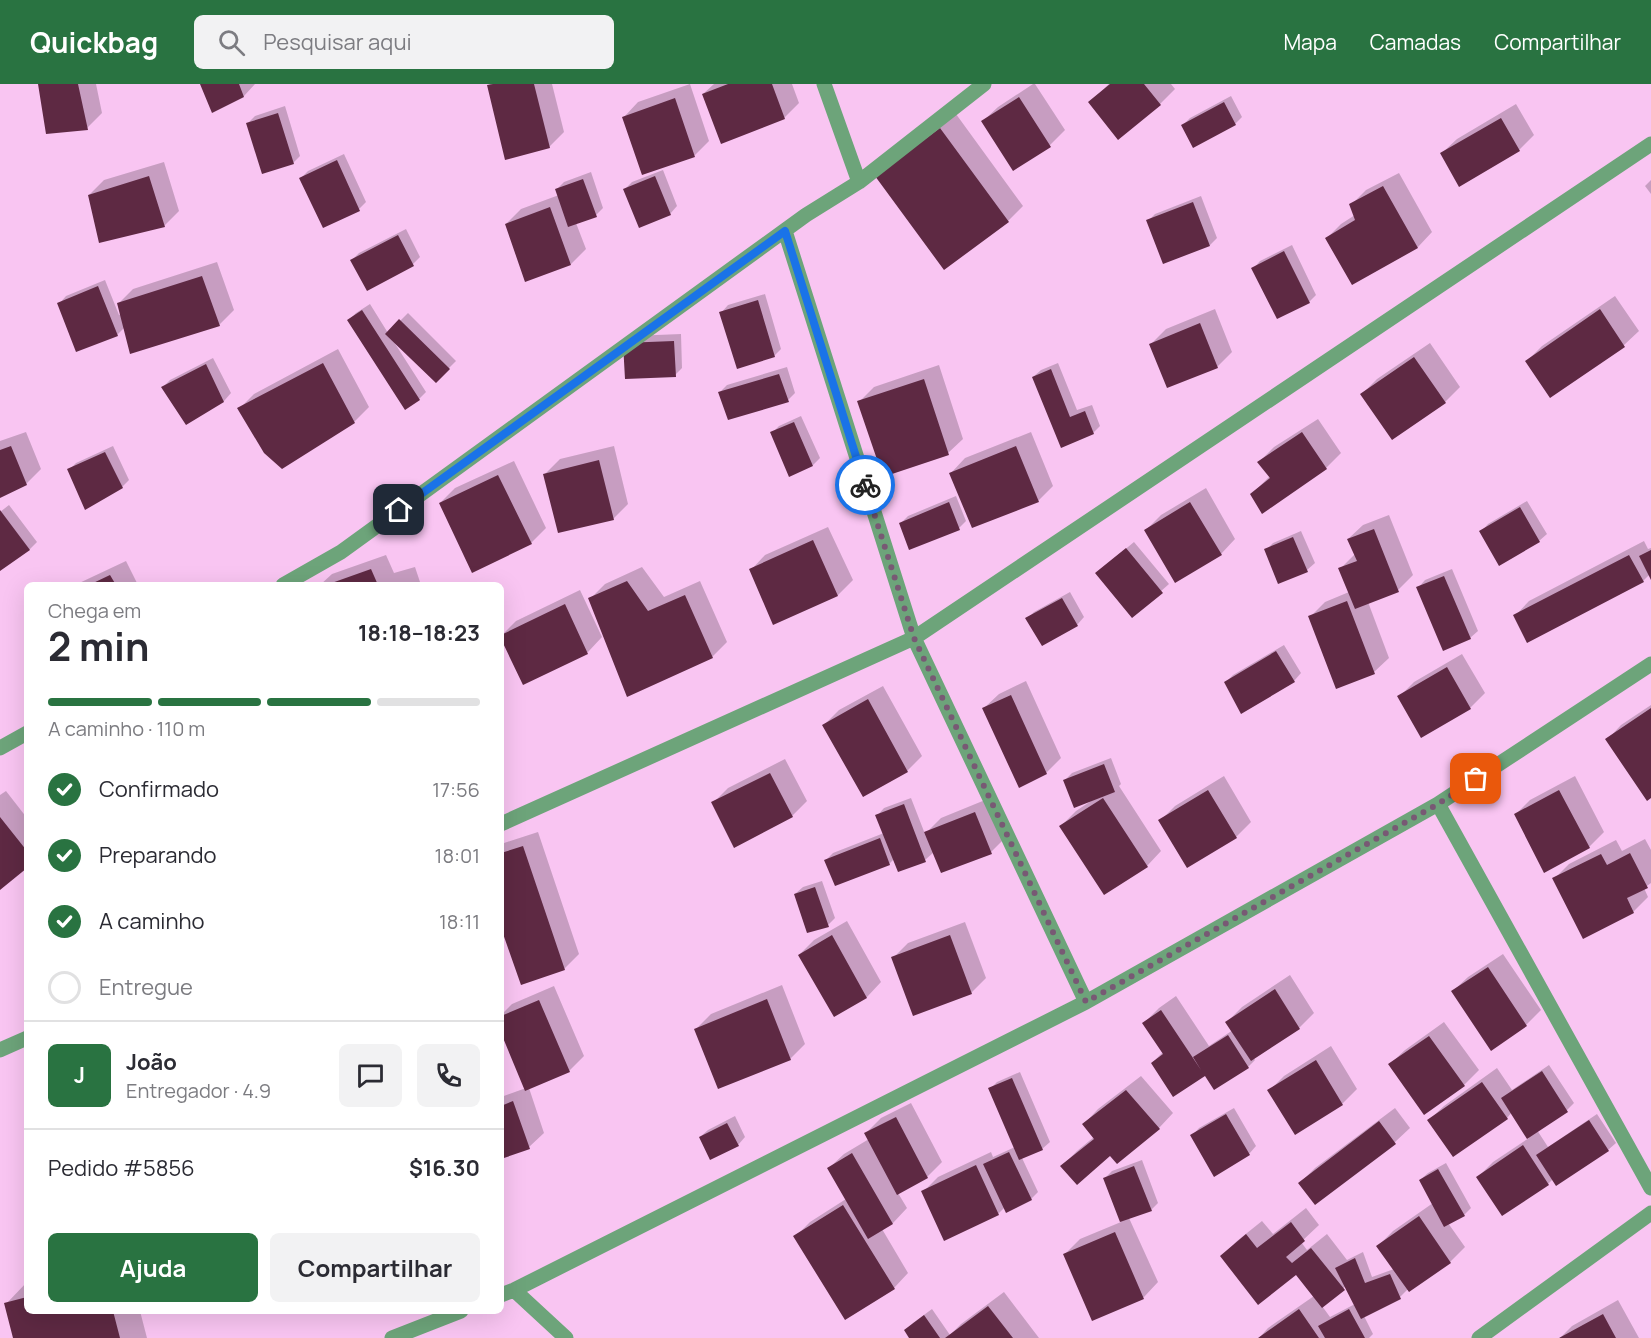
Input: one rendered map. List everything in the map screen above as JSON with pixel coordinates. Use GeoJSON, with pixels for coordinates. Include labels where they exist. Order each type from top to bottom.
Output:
{"type":"FeatureCollection","features":[{"type":"Feature","properties":{"kind":"street"},"geometry":{"type":"LineString","coordinates":[[824,84],[859,182]]}},
{"type":"Feature","properties":{"kind":"street"},"geometry":{"type":"LineString","coordinates":[[288,582],[341,552],[806,215],[859,182],[984,84]]}},
{"type":"Feature","properties":{"kind":"street"},"geometry":{"type":"LineString","coordinates":[[504,824],[914,638],[1651,144]]}},
{"type":"Feature","properties":{"kind":"street"},"geometry":{"type":"LineString","coordinates":[[785,231],[914,638],[1086,1002]]}},
{"type":"Feature","properties":{"kind":"street"},"geometry":{"type":"LineString","coordinates":[[566,1338],[507,1293],[1086,1002],[1438,804],[1651,664]]}},
{"type":"Feature","properties":{"kind":"street"},"geometry":{"type":"LineString","coordinates":[[0,748],[24,735]]}},
{"type":"Feature","properties":{"kind":"street"},"geometry":{"type":"LineString","coordinates":[[1438,804],[1651,1188]]}},
{"type":"Feature","properties":{"kind":"street"},"geometry":{"type":"LineString","coordinates":[[0,1050],[24,1039]]}},
{"type":"Feature","properties":{"kind":"street"},"geometry":{"type":"LineString","coordinates":[[1479,1338],[1651,1213]]}},
{"type":"Feature","properties":{"kind":"street"},"geometry":{"type":"LineString","coordinates":[[392,1338],[453,1314]]}},
{"type":"Feature","properties":{"kind":"building"},"geometry":{"type":"Polygon","coordinates":[[[38,84],[78,84],[88,130],[46,134],[38,84]]]}},
{"type":"Feature","properties":{"kind":"building"},"geometry":{"type":"Polygon","coordinates":[[[200,84],[239,84],[244,97],[212,113],[200,84]]]}},
{"type":"Feature","properties":{"kind":"building"},"geometry":{"type":"Polygon","coordinates":[[[534,84],[550,148],[505,160],[487,85],[534,84]]]}},
{"type":"Feature","properties":{"kind":"building"},"geometry":{"type":"Polygon","coordinates":[[[728,84],[772,84],[785,119],[721,144],[702,94],[728,84]]]}},
{"type":"Feature","properties":{"kind":"building"},"geometry":{"type":"Polygon","coordinates":[[[1110,84],[1144,84],[1161,105],[1118,140],[1088,102],[1110,84]]]}},
{"type":"Feature","properties":{"kind":"building"},"geometry":{"type":"Polygon","coordinates":[[[1019,97],[1051,147],[1013,171],[981,121],[1019,97]]]}},
{"type":"Feature","properties":{"kind":"building"},"geometry":{"type":"Polygon","coordinates":[[[675,98],[695,157],[642,175],[622,117],[675,98]]]}},
{"type":"Feature","properties":{"kind":"building"},"geometry":{"type":"Polygon","coordinates":[[[1224,102],[1236,125],[1193,148],[1181,125],[1224,102]]]}},
{"type":"Feature","properties":{"kind":"building"},"geometry":{"type":"Polygon","coordinates":[[[278,113],[294,164],[262,174],[246,123],[278,113]]]}},
{"type":"Feature","properties":{"kind":"building"},"geometry":{"type":"Polygon","coordinates":[[[1501,118],[1520,151],[1459,187],[1440,153],[1501,118]]]}},
{"type":"Feature","properties":{"kind":"building"},"geometry":{"type":"Polygon","coordinates":[[[940,128],[1009,222],[944,270],[875,176],[940,128]]]}},
{"type":"Feature","properties":{"kind":"building"},"geometry":{"type":"Polygon","coordinates":[[[337,160],[360,211],[323,228],[299,178],[337,160]]]}},
{"type":"Feature","properties":{"kind":"building"},"geometry":{"type":"Polygon","coordinates":[[[149,176],[165,227],[99,243],[88,195],[149,176]]]}},
{"type":"Feature","properties":{"kind":"building"},"geometry":{"type":"Polygon","coordinates":[[[655,176],[671,215],[639,228],[623,189],[655,176]]]}},
{"type":"Feature","properties":{"kind":"building"},"geometry":{"type":"Polygon","coordinates":[[[583,179],[597,217],[568,227],[555,189],[583,179]]]}},
{"type":"Feature","properties":{"kind":"building"},"geometry":{"type":"Polygon","coordinates":[[[1383,186],[1418,248],[1352,285],[1325,238],[1355,220],[1349,204],[1383,186]]]}},
{"type":"Feature","properties":{"kind":"building"},"geometry":{"type":"Polygon","coordinates":[[[1193,202],[1210,246],[1163,264],[1146,220],[1193,202]]]}},
{"type":"Feature","properties":{"kind":"building"},"geometry":{"type":"Polygon","coordinates":[[[550,207],[571,265],[525,282],[505,224],[550,207]]]}},
{"type":"Feature","properties":{"kind":"building"},"geometry":{"type":"Polygon","coordinates":[[[398,235],[414,266],[367,291],[350,260],[398,235]]]}},
{"type":"Feature","properties":{"kind":"building"},"geometry":{"type":"Polygon","coordinates":[[[1284,251],[1310,303],[1277,319],[1251,268],[1284,251]]]}},
{"type":"Feature","properties":{"kind":"building"},"geometry":{"type":"Polygon","coordinates":[[[202,276],[220,326],[130,354],[117,303],[202,276]]]}},
{"type":"Feature","properties":{"kind":"building"},"geometry":{"type":"Polygon","coordinates":[[[98,286],[118,336],[76,352],[57,303],[98,286]]]}},
{"type":"Feature","properties":{"kind":"building"},"geometry":{"type":"Polygon","coordinates":[[[758,300],[775,357],[737,369],[719,312],[758,300]]]}},
{"type":"Feature","properties":{"kind":"building"},"geometry":{"type":"Polygon","coordinates":[[[1600,309],[1625,347],[1550,398],[1525,361],[1600,309]]]}},
{"type":"Feature","properties":{"kind":"building"},"geometry":{"type":"Polygon","coordinates":[[[362,310],[420,400],[405,410],[347,320],[362,310]]]}},
{"type":"Feature","properties":{"kind":"building"},"geometry":{"type":"Polygon","coordinates":[[[399,319],[450,369],[436,383],[385,334],[399,319]]]}},
{"type":"Feature","properties":{"kind":"building"},"geometry":{"type":"Polygon","coordinates":[[[1200,323],[1218,368],[1167,388],[1149,344],[1200,323]]]}},
{"type":"Feature","properties":{"kind":"building"},"geometry":{"type":"Polygon","coordinates":[[[674,341],[676,377],[625,379],[623,343],[674,341]]]}},
{"type":"Feature","properties":{"kind":"building"},"geometry":{"type":"Polygon","coordinates":[[[1414,357],[1446,403],[1392,440],[1360,394],[1414,357]]]}},
{"type":"Feature","properties":{"kind":"building"},"geometry":{"type":"Polygon","coordinates":[[[323,363],[355,423],[282,469],[264,453],[237,408],[323,363]]]}},
{"type":"Feature","properties":{"kind":"building"},"geometry":{"type":"Polygon","coordinates":[[[206,364],[224,402],[186,425],[161,387],[206,364]]]}},
{"type":"Feature","properties":{"kind":"building"},"geometry":{"type":"Polygon","coordinates":[[[1051,369],[1070,417],[1085,411],[1094,434],[1061,448],[1032,377],[1051,369]]]}},
{"type":"Feature","properties":{"kind":"building"},"geometry":{"type":"Polygon","coordinates":[[[779,374],[789,402],[728,420],[718,392],[779,374]]]}},
{"type":"Feature","properties":{"kind":"building"},"geometry":{"type":"Polygon","coordinates":[[[924,379],[949,455],[883,477],[857,401],[924,379]]]}},
{"type":"Feature","properties":{"kind":"building"},"geometry":{"type":"Polygon","coordinates":[[[794,422],[813,466],[789,477],[770,432],[794,422]]]}},
{"type":"Feature","properties":{"kind":"building"},"geometry":{"type":"Polygon","coordinates":[[[1302,432],[1327,469],[1262,514],[1250,494],[1270,478],[1257,462],[1302,432]]]}},
{"type":"Feature","properties":{"kind":"building"},"geometry":{"type":"Polygon","coordinates":[[[11,446],[27,485],[0,498],[0,450],[11,446]]]}},
{"type":"Feature","properties":{"kind":"building"},"geometry":{"type":"Polygon","coordinates":[[[1016,446],[1039,502],[972,528],[949,473],[1016,446]]]}},
{"type":"Feature","properties":{"kind":"building"},"geometry":{"type":"Polygon","coordinates":[[[105,452],[123,488],[85,510],[67,469],[105,452]]]}},
{"type":"Feature","properties":{"kind":"building"},"geometry":{"type":"Polygon","coordinates":[[[599,460],[614,520],[558,533],[543,474],[599,460]]]}},
{"type":"Feature","properties":{"kind":"building"},"geometry":{"type":"Polygon","coordinates":[[[498,475],[532,544],[472,573],[439,503],[498,475]]]}},
{"type":"Feature","properties":{"kind":"building"},"geometry":{"type":"Polygon","coordinates":[[[949,502],[960,530],[909,550],[899,523],[949,502]]]}},
{"type":"Feature","properties":{"kind":"building"},"geometry":{"type":"Polygon","coordinates":[[[1190,502],[1222,555],[1175,583],[1144,530],[1190,502]]]}},
{"type":"Feature","properties":{"kind":"building"},"geometry":{"type":"Polygon","coordinates":[[[1520,507],[1540,542],[1499,566],[1479,531],[1520,507]]]}},
{"type":"Feature","properties":{"kind":"building"},"geometry":{"type":"Polygon","coordinates":[[[0,510],[30,550],[0,571],[0,510]]]}},
{"type":"Feature","properties":{"kind":"building"},"geometry":{"type":"Polygon","coordinates":[[[1374,529],[1399,592],[1355,609],[1338,568],[1357,561],[1347,539],[1374,529]]]}},
{"type":"Feature","properties":{"kind":"building"},"geometry":{"type":"Polygon","coordinates":[[[1293,537],[1308,572],[1278,584],[1264,549],[1293,537]]]}},
{"type":"Feature","properties":{"kind":"building"},"geometry":{"type":"Polygon","coordinates":[[[813,540],[838,596],[773,625],[749,569],[813,540]]]}},
{"type":"Feature","properties":{"kind":"building"},"geometry":{"type":"Polygon","coordinates":[[[1126,548],[1163,593],[1132,618],[1095,573],[1126,548]]]}},
{"type":"Feature","properties":{"kind":"building"},"geometry":{"type":"Polygon","coordinates":[[[1651,550],[1651,580],[1639,556],[1651,550]]]}},
{"type":"Feature","properties":{"kind":"building"},"geometry":{"type":"Polygon","coordinates":[[[1629,555],[1644,582],[1527,643],[1513,615],[1629,555]]]}},
{"type":"Feature","properties":{"kind":"building"},"geometry":{"type":"Polygon","coordinates":[[[371,569],[377,582],[334,582],[371,569]]]}},
{"type":"Feature","properties":{"kind":"building"},"geometry":{"type":"Polygon","coordinates":[[[110,575],[114,582],[95,582],[110,575]]]}},
{"type":"Feature","properties":{"kind":"building"},"geometry":{"type":"Polygon","coordinates":[[[1444,576],[1471,639],[1443,651],[1416,587],[1444,576]]]}},
{"type":"Feature","properties":{"kind":"building"},"geometry":{"type":"Polygon","coordinates":[[[627,581],[648,611],[685,595],[713,658],[627,697],[588,598],[627,581]]]}},
{"type":"Feature","properties":{"kind":"building"},"geometry":{"type":"Polygon","coordinates":[[[1062,598],[1078,626],[1042,646],[1025,618],[1062,598]]]}},
{"type":"Feature","properties":{"kind":"building"},"geometry":{"type":"Polygon","coordinates":[[[1347,601],[1375,674],[1336,689],[1308,616],[1347,601]]]}},
{"type":"Feature","properties":{"kind":"building"},"geometry":{"type":"Polygon","coordinates":[[[565,604],[588,654],[523,685],[504,645],[504,634],[565,604]]]}},
{"type":"Feature","properties":{"kind":"building"},"geometry":{"type":"Polygon","coordinates":[[[1276,651],[1295,682],[1241,714],[1224,682],[1276,651]]]}},
{"type":"Feature","properties":{"kind":"building"},"geometry":{"type":"Polygon","coordinates":[[[1447,667],[1471,709],[1421,738],[1397,696],[1447,667]]]}},
{"type":"Feature","properties":{"kind":"building"},"geometry":{"type":"Polygon","coordinates":[[[1011,695],[1047,774],[1019,788],[982,708],[1011,695]]]}},
{"type":"Feature","properties":{"kind":"building"},"geometry":{"type":"Polygon","coordinates":[[[868,699],[908,772],[863,797],[822,725],[868,699]]]}},
{"type":"Feature","properties":{"kind":"building"},"geometry":{"type":"Polygon","coordinates":[[[1651,708],[1651,798],[1647,801],[1605,739],[1651,708]]]}},
{"type":"Feature","properties":{"kind":"building"},"geometry":{"type":"Polygon","coordinates":[[[1104,764],[1115,792],[1074,808],[1063,780],[1104,764]]]}},
{"type":"Feature","properties":{"kind":"building"},"geometry":{"type":"Polygon","coordinates":[[[770,773],[793,817],[734,848],[711,802],[770,773]]]}},
{"type":"Feature","properties":{"kind":"building"},"geometry":{"type":"Polygon","coordinates":[[[1208,790],[1237,838],[1187,868],[1158,820],[1208,790]]]}},
{"type":"Feature","properties":{"kind":"building"},"geometry":{"type":"Polygon","coordinates":[[[1559,790],[1590,848],[1544,873],[1514,814],[1559,790]]]}},
{"type":"Feature","properties":{"kind":"building"},"geometry":{"type":"Polygon","coordinates":[[[1103,798],[1148,867],[1104,895],[1059,826],[1103,798]]]}},
{"type":"Feature","properties":{"kind":"building"},"geometry":{"type":"Polygon","coordinates":[[[904,804],[926,862],[898,872],[875,815],[904,804]]]}},
{"type":"Feature","properties":{"kind":"building"},"geometry":{"type":"Polygon","coordinates":[[[975,812],[992,854],[941,873],[924,832],[975,812]]]}},
{"type":"Feature","properties":{"kind":"building"},"geometry":{"type":"Polygon","coordinates":[[[0,817],[24,847],[24,870],[0,890],[0,817]]]}},
{"type":"Feature","properties":{"kind":"building"},"geometry":{"type":"Polygon","coordinates":[[[880,838],[890,865],[835,886],[824,860],[880,838]]]}},
{"type":"Feature","properties":{"kind":"building"},"geometry":{"type":"Polygon","coordinates":[[[523,846],[565,970],[521,985],[504,937],[504,852],[523,846]]]}},
{"type":"Feature","properties":{"kind":"building"},"geometry":{"type":"Polygon","coordinates":[[[1630,853],[1648,888],[1627,898],[1634,913],[1583,939],[1552,878],[1601,854],[1607,865],[1630,853]]]}},
{"type":"Feature","properties":{"kind":"building"},"geometry":{"type":"Polygon","coordinates":[[[815,887],[829,927],[807,933],[794,894],[815,887]]]}},
{"type":"Feature","properties":{"kind":"building"},"geometry":{"type":"Polygon","coordinates":[[[832,935],[867,998],[834,1017],[798,955],[832,935]]]}},
{"type":"Feature","properties":{"kind":"building"},"geometry":{"type":"Polygon","coordinates":[[[950,935],[972,994],[913,1016],[891,957],[950,935]]]}},
{"type":"Feature","properties":{"kind":"building"},"geometry":{"type":"Polygon","coordinates":[[[1488,967],[1527,1026],[1491,1051],[1451,991],[1488,967]]]}},
{"type":"Feature","properties":{"kind":"building"},"geometry":{"type":"Polygon","coordinates":[[[1275,989],[1300,1029],[1251,1061],[1225,1022],[1275,989]]]}},
{"type":"Feature","properties":{"kind":"building"},"geometry":{"type":"Polygon","coordinates":[[[767,999],[791,1060],[718,1089],[694,1029],[767,999]]]}},
{"type":"Feature","properties":{"kind":"building"},"geometry":{"type":"Polygon","coordinates":[[[539,1000],[570,1072],[525,1091],[504,1040],[504,1015],[539,1000]]]}},
{"type":"Feature","properties":{"kind":"building"},"geometry":{"type":"Polygon","coordinates":[[[1161,1010],[1201,1070],[1193,1057],[1228,1035],[1249,1068],[1214,1090],[1205,1076],[1173,1097],[1151,1063],[1163,1054],[1142,1023],[1161,1010]]]}},
{"type":"Feature","properties":{"kind":"building"},"geometry":{"type":"Polygon","coordinates":[[[1429,1036],[1465,1086],[1424,1115],[1388,1064],[1429,1036]]]}},
{"type":"Feature","properties":{"kind":"building"},"geometry":{"type":"Polygon","coordinates":[[[1316,1060],[1343,1105],[1295,1135],[1267,1090],[1316,1060]]]}},
{"type":"Feature","properties":{"kind":"building"},"geometry":{"type":"Polygon","coordinates":[[[1542,1071],[1568,1112],[1527,1139],[1501,1098],[1542,1071]]]}},
{"type":"Feature","properties":{"kind":"building"},"geometry":{"type":"Polygon","coordinates":[[[1012,1078],[1043,1150],[1019,1160],[988,1088],[1012,1078]]]}},
{"type":"Feature","properties":{"kind":"building"},"geometry":{"type":"Polygon","coordinates":[[[1482,1082],[1508,1119],[1453,1157],[1427,1120],[1482,1082]]]}},
{"type":"Feature","properties":{"kind":"building"},"geometry":{"type":"Polygon","coordinates":[[[1126,1090],[1160,1129],[1117,1164],[1110,1156],[1077,1185],[1060,1166],[1094,1139],[1082,1124],[1126,1090]]]}},
{"type":"Feature","properties":{"kind":"building"},"geometry":{"type":"Polygon","coordinates":[[[513,1101],[530,1149],[504,1158],[504,1105],[513,1101]]]}},
{"type":"Feature","properties":{"kind":"building"},"geometry":{"type":"Polygon","coordinates":[[[1226,1114],[1250,1155],[1214,1177],[1190,1135],[1226,1114]]]}},
{"type":"Feature","properties":{"kind":"building"},"geometry":{"type":"Polygon","coordinates":[[[896,1117],[928,1178],[897,1195],[864,1133],[896,1117]]]}},
{"type":"Feature","properties":{"kind":"building"},"geometry":{"type":"Polygon","coordinates":[[[1589,1120],[1609,1151],[1556,1186],[1536,1155],[1589,1120]]]}},
{"type":"Feature","properties":{"kind":"building"},"geometry":{"type":"Polygon","coordinates":[[[1379,1121],[1396,1144],[1315,1205],[1298,1183],[1379,1121]]]}},
{"type":"Feature","properties":{"kind":"building"},"geometry":{"type":"Polygon","coordinates":[[[727,1123],[739,1146],[710,1160],[699,1137],[727,1123]]]}},
{"type":"Feature","properties":{"kind":"building"},"geometry":{"type":"Polygon","coordinates":[[[1523,1145],[1549,1185],[1502,1216],[1476,1177],[1523,1145]]]}},
{"type":"Feature","properties":{"kind":"building"},"geometry":{"type":"Polygon","coordinates":[[[1009,1152],[1032,1200],[1006,1213],[983,1164],[1009,1152]]]}},
{"type":"Feature","properties":{"kind":"building"},"geometry":{"type":"Polygon","coordinates":[[[852,1153],[893,1224],[868,1239],[827,1168],[852,1153]]]}},
{"type":"Feature","properties":{"kind":"building"},"geometry":{"type":"Polygon","coordinates":[[[976,1165],[999,1215],[944,1241],[921,1191],[976,1165]]]}},
{"type":"Feature","properties":{"kind":"building"},"geometry":{"type":"Polygon","coordinates":[[[1134,1166],[1152,1211],[1120,1222],[1103,1178],[1134,1166]]]}},
{"type":"Feature","properties":{"kind":"building"},"geometry":{"type":"Polygon","coordinates":[[[1438,1169],[1465,1216],[1444,1227],[1419,1180],[1438,1169]]]}},
{"type":"Feature","properties":{"kind":"building"},"geometry":{"type":"Polygon","coordinates":[[[843,1205],[895,1289],[845,1320],[793,1236],[843,1205]]]}},
{"type":"Feature","properties":{"kind":"building"},"geometry":{"type":"Polygon","coordinates":[[[1419,1216],[1451,1263],[1409,1292],[1376,1246],[1419,1216]]]}},
{"type":"Feature","properties":{"kind":"building"},"geometry":{"type":"Polygon","coordinates":[[[1291,1222],[1305,1241],[1286,1257],[1292,1263],[1311,1248],[1345,1290],[1322,1308],[1296,1275],[1258,1305],[1220,1256],[1246,1234],[1257,1248],[1291,1222]]]}},
{"type":"Feature","properties":{"kind":"building"},"geometry":{"type":"Polygon","coordinates":[[[1115,1232],[1144,1299],[1092,1321],[1063,1254],[1115,1232]]]}},
{"type":"Feature","properties":{"kind":"building"},"geometry":{"type":"Polygon","coordinates":[[[1355,1258],[1365,1283],[1390,1274],[1401,1299],[1361,1319],[1335,1268],[1355,1258]]]}},
{"type":"Feature","properties":{"kind":"building"},"geometry":{"type":"Polygon","coordinates":[[[24,1298],[24,1314],[114,1314],[120,1338],[13,1338],[4,1303],[24,1298]]]}},
{"type":"Feature","properties":{"kind":"building"},"geometry":{"type":"Polygon","coordinates":[[[988,1306],[1013,1338],[945,1338],[988,1306]]]}},
{"type":"Feature","properties":{"kind":"building"},"geometry":{"type":"Polygon","coordinates":[[[1299,1309],[1319,1338],[1258,1338],[1299,1309]]]}},
{"type":"Feature","properties":{"kind":"building"},"geometry":{"type":"Polygon","coordinates":[[[1349,1309],[1365,1338],[1325,1338],[1318,1326],[1349,1309]]]}},
{"type":"Feature","properties":{"kind":"building"},"geometry":{"type":"Polygon","coordinates":[[[1603,1314],[1616,1338],[1559,1338],[1603,1314]]]}},
{"type":"Feature","properties":{"kind":"building"},"geometry":{"type":"Polygon","coordinates":[[[924,1315],[940,1338],[909,1338],[904,1330],[924,1315]]]}},
{"type":"Feature","properties":{"kind":"way so far"},"geometry":{"type":"LineString","coordinates":[[865,485],[914,638],[1086,1002],[1438,804],[1476,779]]}},
{"type":"Feature","properties":{"kind":"route"},"geometry":{"type":"LineString","coordinates":[[399,510],[785,231],[865,485]]}}]}
